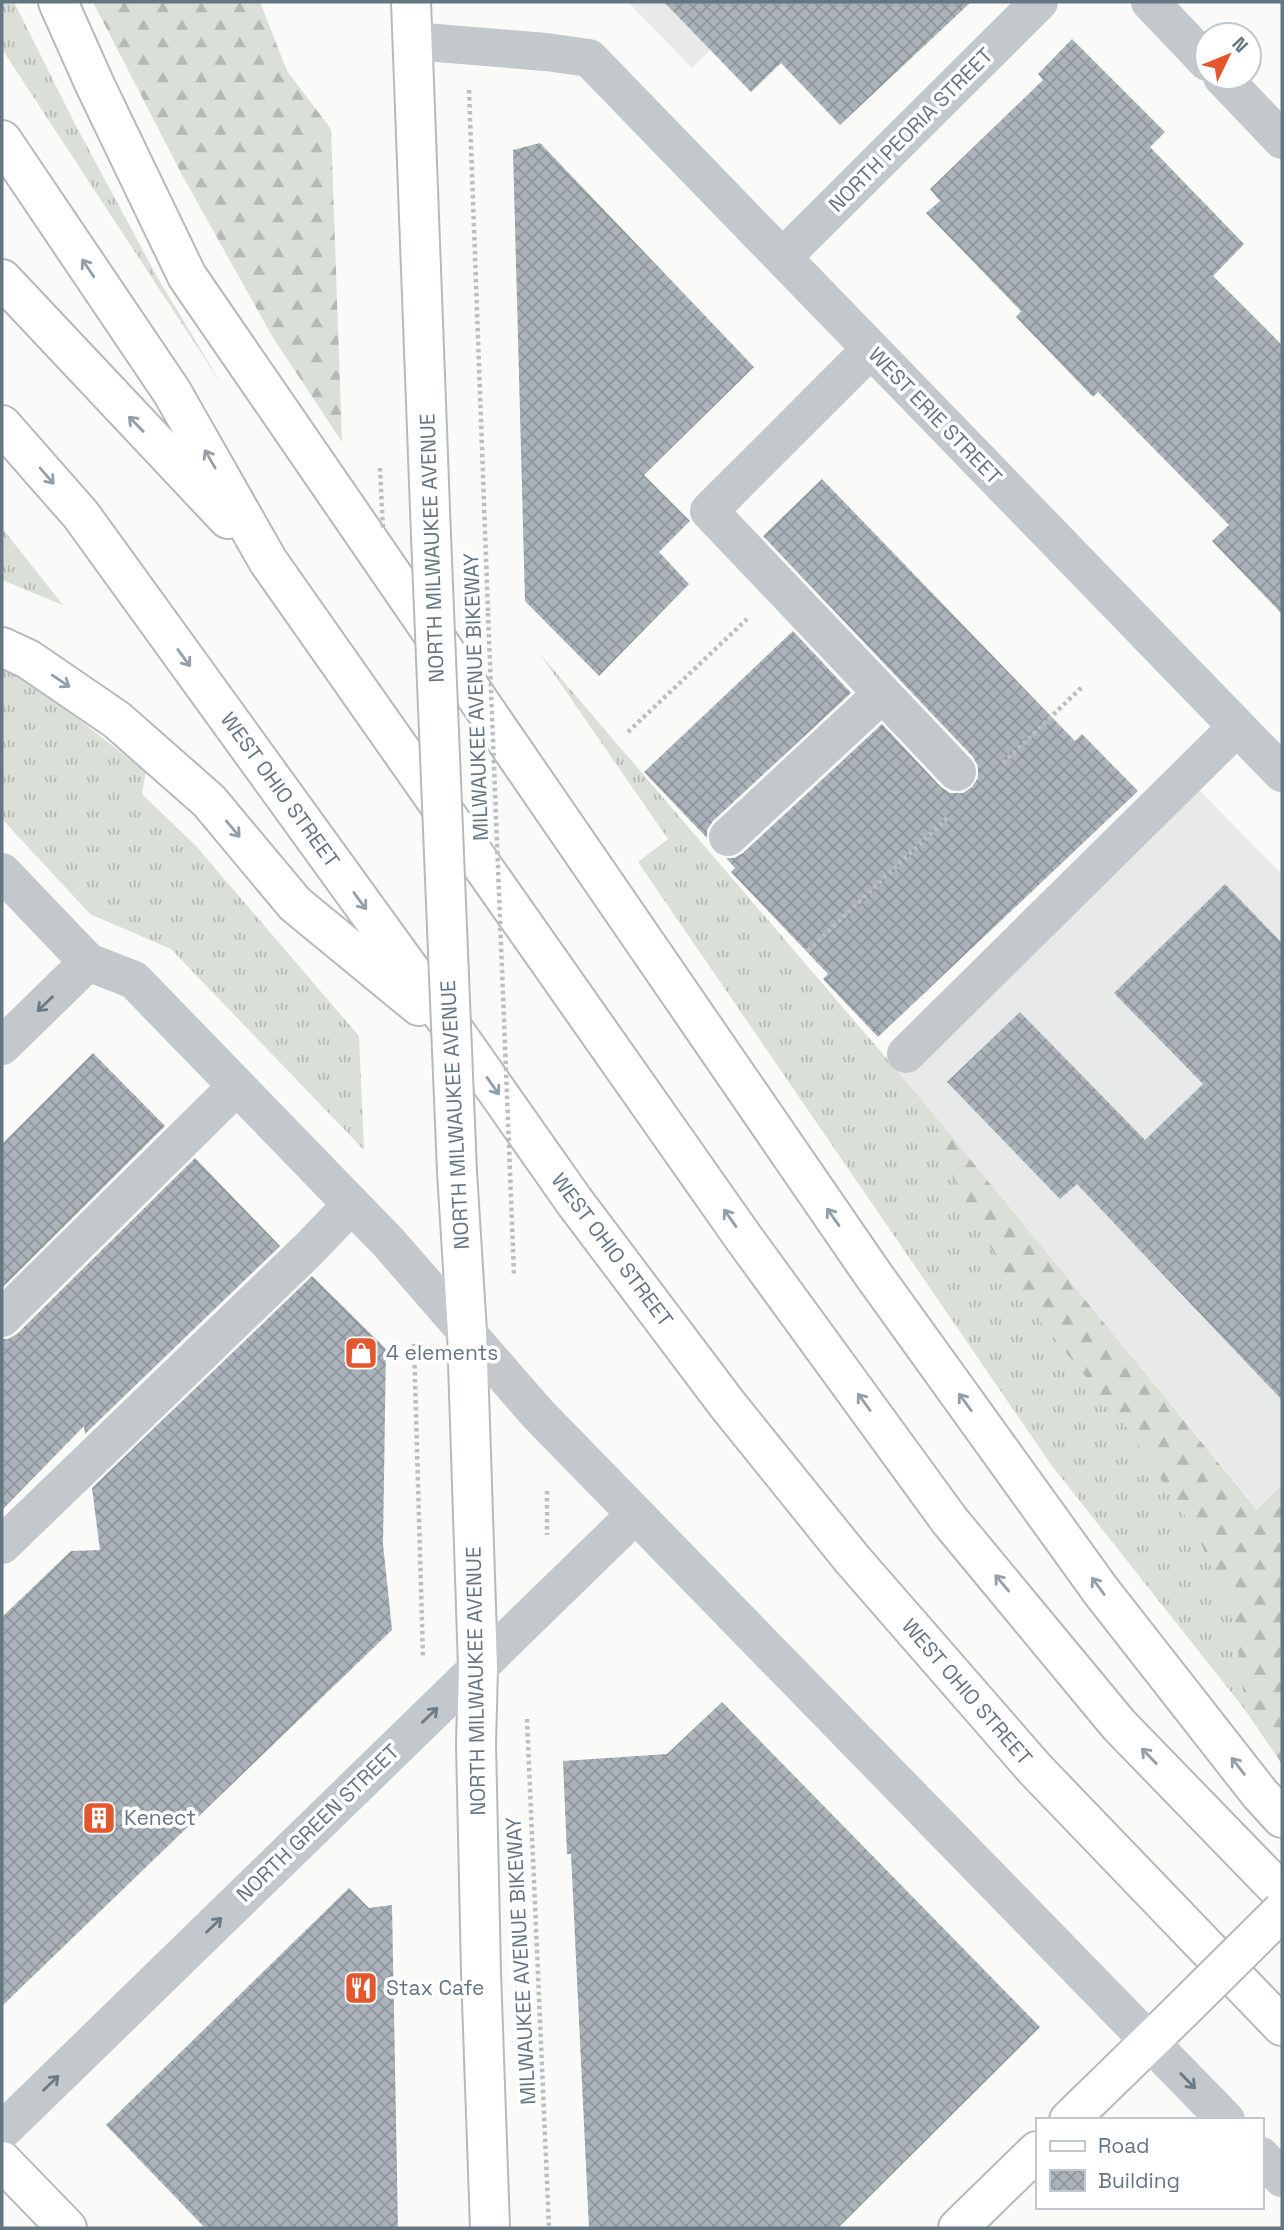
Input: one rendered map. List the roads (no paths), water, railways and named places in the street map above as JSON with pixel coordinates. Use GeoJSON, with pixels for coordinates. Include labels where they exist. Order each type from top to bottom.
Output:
{"type":"FeatureCollection","features":[{"type":"Feature","properties":{"kind":"main road"},"geometry":{"type":"LineString","coordinates":[[58,2],[187,276],[880,1285],[1101,1591],[1260,1794],[1282,1818]]}},
{"type":"Feature","properties":{"kind":"main road","name":"NORTH MILWAUKEE AVENUE"},"geometry":{"type":"LineString","coordinates":[[411,2],[457,1172],[467,1332],[478,1668],[476,1744],[481,1972],[490,2228]]}},
{"type":"Feature","properties":{"kind":"main road"},"geometry":{"type":"LineString","coordinates":[[2,140],[172,392],[268,561],[743,1237],[950,1521],[1119,1725],[1282,1893]]}},
{"type":"Feature","properties":{"kind":"main road"},"geometry":{"type":"LineString","coordinates":[[2,279],[131,419],[268,561]]}},
{"type":"Feature","properties":{"kind":"main road","name":"WEST OHIO STREET"},"geometry":{"type":"LineString","coordinates":[[2,425],[81,515],[575,1201],[727,1404],[852,1559],[1035,1769],[1282,2026]]}},
{"type":"Feature","properties":{"kind":"main road"},"geometry":{"type":"LineString","coordinates":[[2,647],[28,659],[117,720],[209,801],[295,904],[461,1040]]}},
{"type":"Feature","properties":{"kind":"main road"},"geometry":{"type":"LineString","coordinates":[[1071,2118],[1282,1911]]}},
{"type":"Feature","properties":{"kind":"main road"},"geometry":{"type":"LineString","coordinates":[[958,2228],[1036,2152]]}},
{"type":"Feature","properties":{"kind":"main road"},"geometry":{"type":"LineString","coordinates":[[2,2161],[67,2228]]}},
{"type":"Feature","properties":{"kind":"street","name":"NORTH PEORIA STREET"},"geometry":{"type":"LineString","coordinates":[[783,257],[1039,2]]}},
{"type":"Feature","properties":{"kind":"street"},"geometry":{"type":"LineString","coordinates":[[1150,2],[1193,47]]}},
{"type":"Feature","properties":{"kind":"street","name":"WEST ERIE STREET"},"geometry":{"type":"LineString","coordinates":[[413,41],[589,58],[1282,773]]}},
{"type":"Feature","properties":{"kind":"street"},"geometry":{"type":"LineString","coordinates":[[1235,91],[1282,140]]}},
{"type":"Feature","properties":{"kind":"street"},"geometry":{"type":"LineString","coordinates":[[871,349],[709,512],[957,772]]}},
{"type":"Feature","properties":{"kind":"street"},"geometry":{"type":"LineString","coordinates":[[728,837],[882,694]]}},
{"type":"Feature","properties":{"kind":"street"},"geometry":{"type":"LineString","coordinates":[[906,1054],[1237,727]]}},
{"type":"Feature","properties":{"kind":"street"},"geometry":{"type":"LineString","coordinates":[[2,872],[88,962],[134,980],[389,1243],[538,1415],[1224,2118]]}},
{"type":"Feature","properties":{"kind":"street"},"geometry":{"type":"LineString","coordinates":[[2,1045],[88,962]]}},
{"type":"Feature","properties":{"kind":"street"},"geometry":{"type":"LineString","coordinates":[[2,1318],[237,1086]]}},
{"type":"Feature","properties":{"kind":"street"},"geometry":{"type":"LineString","coordinates":[[2,1545],[309,1249],[351,1205]]}},
{"type":"Feature","properties":{"kind":"street","name":"NORTH GREEN STREET"},"geometry":{"type":"LineString","coordinates":[[2,2131],[635,1515]]}},
{"type":"Feature","properties":{"kind":"street"},"geometry":{"type":"LineString","coordinates":[[1263,2158],[1282,2178]]}},
{"type":"Feature","properties":{"kind":"place","name":"4 elements"},"geometry":{"type":"Point","coordinates":[361,1353]}},
{"type":"Feature","properties":{"kind":"place","name":"Kenect"},"geometry":{"type":"Point","coordinates":[99,1818]}},
{"type":"Feature","properties":{"kind":"place","name":"Stax Cafe"},"geometry":{"type":"Point","coordinates":[361,1988]}}]}
